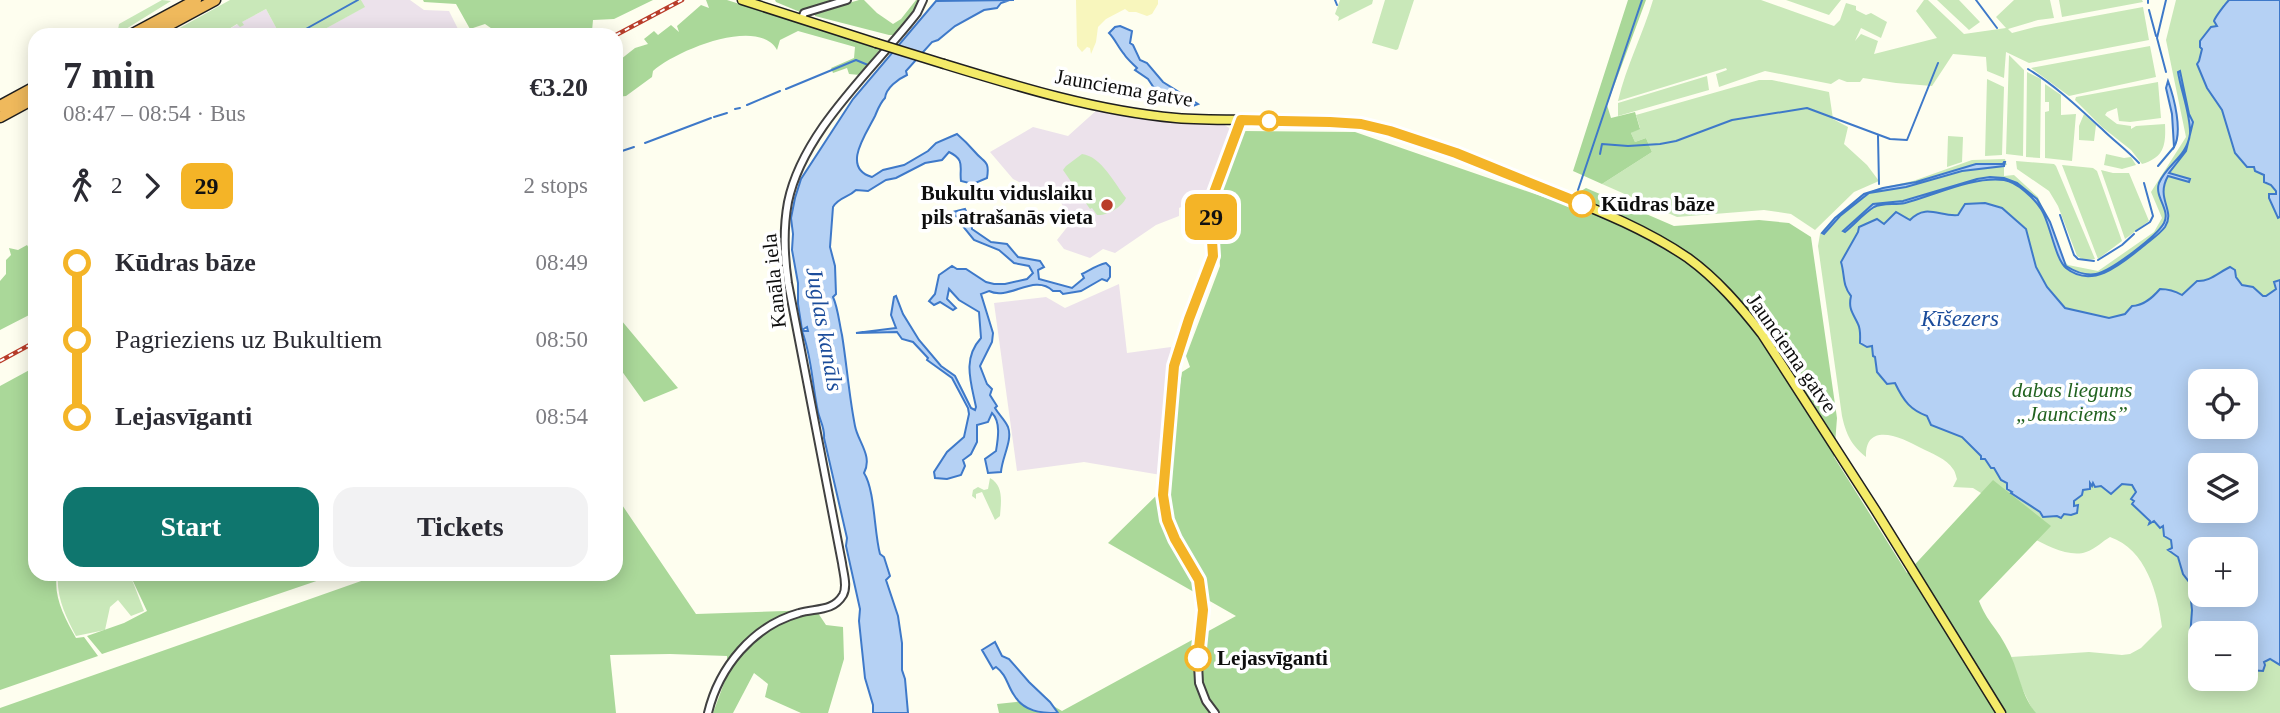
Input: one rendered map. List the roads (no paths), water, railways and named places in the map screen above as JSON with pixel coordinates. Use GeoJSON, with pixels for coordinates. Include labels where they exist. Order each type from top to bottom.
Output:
{"type":"FeatureCollection","features":[{"type":"Feature","properties":{"kind":"highway"},"geometry":{"type":"LineString","coordinates":[[144,28],[196,0]]}},
{"type":"Feature","properties":{"kind":"highway"},"geometry":{"type":"LineString","coordinates":[[163,28],[215,0]]}},
{"type":"Feature","properties":{"kind":"highway"},"geometry":{"type":"LineString","coordinates":[[0,106],[28,91]]}},
{"type":"Feature","properties":{"kind":"highway"},"geometry":{"type":"LineString","coordinates":[[0,117],[28,102]]}},
{"type":"Feature","properties":{"kind":"main road","name":"Jaunciema gatve"},"geometry":{"type":"LineString","coordinates":[[743,0],[944,64],[1039,91],[1139,113],[1175,118],[1361,124],[1390,131],[1501,171],[1650,234],[1690,260],[1740,306],[1762,334],[2001,713]]}},
{"type":"Feature","properties":{"kind":"street"},"geometry":{"type":"LineString","coordinates":[[802,18],[804,13],[847,0]]}},
{"type":"Feature","properties":{"kind":"street","name":"Kanāla iela"},"geometry":{"type":"LineString","coordinates":[[708,713],[733,658],[758,633],[800,612],[824,610],[842,596],[845,585],[842,563],[788,282],[784,244],[786,217],[792,189],[811,146],[841,105],[912,20],[923,0]]}},
{"type":"Feature","properties":{"kind":"street"},"geometry":{"type":"LineString","coordinates":[[1215,713],[1199,684],[1203,600],[1199,580],[1175,539],[1167,520],[1163,495],[1174,366],[1213,256],[1210,209],[1212,198],[1241,120]]}},
{"type":"Feature","properties":{"kind":"water","name":"Juglas kanāls"},"geometry":{"type":"Polygon","coordinates":[[[1010,0],[1001,3],[997,8],[984,10],[932,42],[906,71],[907,75],[896,81],[888,91],[858,150],[858,166],[863,173],[872,177],[883,170],[904,165],[936,143],[957,134],[986,162],[987,178],[973,184],[961,181],[960,161],[949,152],[942,160],[925,163],[868,191],[856,190],[833,207],[830,247],[835,266],[836,294],[833,297],[842,335],[855,426],[866,455],[864,473],[872,500],[878,545],[890,576],[886,580],[898,616],[908,713],[873,713],[865,678],[860,609],[846,546],[847,538],[802,331],[808,331],[807,327],[802,330],[798,304],[791,218],[801,179],[853,99],[936,1],[1010,0]]]}},
{"type":"Feature","properties":{"kind":"water"},"geometry":{"type":"Polygon","coordinates":[[[2229,0],[2280,0],[2278,218],[2269,198],[2269,194],[2276,194],[2276,191],[2264,182],[2264,175],[2255,171],[2254,167],[2247,167],[2235,153],[2222,110],[2207,88],[2197,64],[2202,49],[2200,41],[2211,27],[2217,26],[2214,21],[2229,0]]]}},
{"type":"Feature","properties":{"kind":"water"},"geometry":{"type":"Polygon","coordinates":[[[1120,26],[1132,31],[1130,43],[1140,60],[1147,63],[1163,82],[1198,104],[1193,106],[1162,100],[1148,79],[1135,70],[1137,68],[1109,33],[1120,26]]]}},
{"type":"Feature","properties":{"kind":"water"},"geometry":{"type":"Polygon","coordinates":[[[2180,71],[2193,122],[2186,151],[2169,173],[2190,179],[2189,182],[2168,176],[2164,191],[2168,215],[2165,227],[2124,261],[2105,272],[2086,276],[2066,268],[2059,257],[2041,209],[2025,191],[2004,180],[1980,181],[1905,203],[1877,206],[1843,231],[1873,204],[1903,201],[1977,179],[2004,178],[2017,183],[2037,199],[2050,222],[2066,266],[2088,274],[2103,271],[2143,244],[2160,229],[2166,218],[2159,183],[2185,149],[2190,134],[2178,72],[2180,71]]]}},
{"type":"Feature","properties":{"kind":"water"},"geometry":{"type":"Polygon","coordinates":[[[2168,81],[2178,124],[2174,147],[2172,114],[2166,88],[2168,81]]]}},
{"type":"Feature","properties":{"kind":"water"},"geometry":{"type":"Polygon","coordinates":[[[2004,162],[2004,166],[1962,171],[1906,187],[1869,193],[1822,233],[1835,218],[1864,194],[1976,164],[2004,162]]]}},
{"type":"Feature","properties":{"kind":"water","name":"Ķīšezers"},"geometry":{"type":"Polygon","coordinates":[[[1985,203],[2002,208],[2026,229],[2036,267],[2047,287],[2065,308],[2109,318],[2125,314],[2132,306],[2144,303],[2160,289],[2182,295],[2197,281],[2210,279],[2230,267],[2235,270],[2242,285],[2253,287],[2263,296],[2276,289],[2274,282],[2280,280],[2280,665],[2270,659],[2264,662],[2263,671],[2258,671],[2258,621],[2191,621],[2192,607],[2258,607],[2258,537],[2188,537],[2188,581],[2178,557],[2168,550],[2172,548],[2171,540],[2164,536],[2163,526],[2160,528],[2154,521],[2149,524],[2150,521],[2132,504],[2134,501],[2131,499],[2136,492],[2132,485],[2122,484],[2111,494],[2101,486],[2095,487],[2090,483],[2090,489],[2083,490],[2082,495],[2074,501],[2074,506],[2078,505],[2077,513],[2064,514],[2061,518],[2043,517],[2040,512],[2011,493],[2007,489],[2007,483],[2001,480],[1994,468],[1991,468],[1985,459],[1981,459],[1962,437],[1931,425],[1927,416],[1908,404],[1895,383],[1887,384],[1877,372],[1872,346],[1867,347],[1860,343],[1860,329],[1851,308],[1851,296],[1845,284],[1841,262],[1859,227],[1877,219],[1884,224],[1896,212],[1910,220],[1927,211],[1958,215],[1965,204],[1985,203]]]}},
{"type":"Feature","properties":{"kind":"water"},"geometry":{"type":"Polygon","coordinates":[[[965,209],[972,229],[991,242],[1007,244],[1018,257],[1040,261],[1044,267],[1038,270],[1039,279],[1072,288],[1084,278],[1082,274],[1106,263],[1110,267],[1110,277],[1107,281],[1102,279],[1081,291],[1063,294],[1038,285],[1005,293],[989,291],[981,294],[993,333],[992,342],[980,366],[987,384],[992,389],[990,395],[997,406],[995,408],[1007,424],[1009,432],[1001,472],[988,473],[985,459],[996,451],[997,446],[998,426],[992,413],[988,422],[977,425],[977,442],[971,454],[963,460],[965,466],[961,475],[947,479],[935,478],[934,472],[947,452],[964,437],[969,414],[952,378],[927,360],[913,342],[902,339],[897,332],[856,333],[896,328],[891,315],[896,296],[903,314],[919,340],[941,366],[955,376],[971,408],[975,410],[970,362],[975,346],[981,338],[979,312],[959,300],[949,289],[947,299],[956,308],[953,310],[940,302],[934,305],[929,301],[935,294],[939,275],[952,266],[966,269],[986,282],[1005,284],[1027,279],[1033,273],[1029,266],[1014,263],[999,250],[974,240],[961,224],[961,218],[953,212],[965,209]]]}},
{"type":"Feature","properties":{"kind":"water"},"geometry":{"type":"Polygon","coordinates":[[[995,642],[1002,656],[1009,659],[1058,713],[1033,710],[1018,701],[1002,673],[996,667],[993,669],[982,650],[995,642]]]}},
{"type":"Feature","properties":{"kind":"waterway"},"geometry":{"type":"LineString","coordinates":[[308,28],[358,0]]}},
{"type":"Feature","properties":{"kind":"waterway"},"geometry":{"type":"LineString","coordinates":[[1335,0],[1337,5]]}},
{"type":"Feature","properties":{"kind":"waterway"},"geometry":{"type":"LineString","coordinates":[[1578,190],[1642,0]]}},
{"type":"Feature","properties":{"kind":"waterway"},"geometry":{"type":"LineString","coordinates":[[1976,0],[1997,28]]}},
{"type":"Feature","properties":{"kind":"waterway"},"geometry":{"type":"LineString","coordinates":[[2166,0],[2157,38],[2166,72]]}},
{"type":"Feature","properties":{"kind":"waterway"},"geometry":{"type":"LineString","coordinates":[[2149,10],[2156,36]]}},
{"type":"Feature","properties":{"kind":"waterway"},"geometry":{"type":"LineString","coordinates":[[786,89],[856,60],[868,65]]}},
{"type":"Feature","properties":{"kind":"waterway"},"geometry":{"type":"LineString","coordinates":[[1600,154],[1602,144],[1660,144],[1676,141],[1732,120],[1807,108],[1890,139],[1907,140],[1938,63]]}},
{"type":"Feature","properties":{"kind":"waterway"},"geometry":{"type":"LineString","coordinates":[[2028,69],[2066,97],[2139,163]]}},
{"type":"Feature","properties":{"kind":"waterway"},"geometry":{"type":"LineString","coordinates":[[747,105],[780,91]]}},
{"type":"Feature","properties":{"kind":"waterway"},"geometry":{"type":"LineString","coordinates":[[735,109],[740,108]]}},
{"type":"Feature","properties":{"kind":"waterway"},"geometry":{"type":"LineString","coordinates":[[714,117],[727,113]]}},
{"type":"Feature","properties":{"kind":"waterway"},"geometry":{"type":"LineString","coordinates":[[645,143],[711,118]]}},
{"type":"Feature","properties":{"kind":"waterway"},"geometry":{"type":"LineString","coordinates":[[1878,136],[1879,184]]}},
{"type":"Feature","properties":{"kind":"waterway"},"geometry":{"type":"LineString","coordinates":[[623,151],[634,147]]}},
{"type":"Feature","properties":{"kind":"waterway"},"geometry":{"type":"LineString","coordinates":[[2158,166],[2174,147]]}},
{"type":"Feature","properties":{"kind":"waterway"},"geometry":{"type":"LineString","coordinates":[[2136,231],[2150,222],[2153,216],[2144,183]]}},
{"type":"Feature","properties":{"kind":"waterway"},"geometry":{"type":"LineString","coordinates":[[2060,215],[2074,255],[2078,259],[2094,261]]}},
{"type":"Feature","properties":{"kind":"waterway"},"geometry":{"type":"LineString","coordinates":[[2098,260],[2134,234]]}},
{"type":"Feature","properties":{"kind":"railway"},"geometry":{"type":"LineString","coordinates":[[623,31],[682,0]]}},
{"type":"Feature","properties":{"kind":"railway"},"geometry":{"type":"LineString","coordinates":[[0,361],[28,346]]}},
{"type":"Feature","properties":{"kind":"place","name":"Kūdras bāze"},"geometry":{"type":"Point","coordinates":[1582,204]}},
{"type":"Feature","properties":{"kind":"place","name":"Bukultu viduslaiku pils atrašanās vieta"},"geometry":{"type":"Point","coordinates":[1107,205]}},
{"type":"Feature","properties":{"kind":"place","name":"Lejasvīganti"},"geometry":{"type":"Point","coordinates":[1198,658]}},
{"type":"Feature","properties":{"kind":"park label","name":"dabas liegums „Jaunciems”"},"geometry":{"type":"Point","coordinates":[2072,402]}}]}
